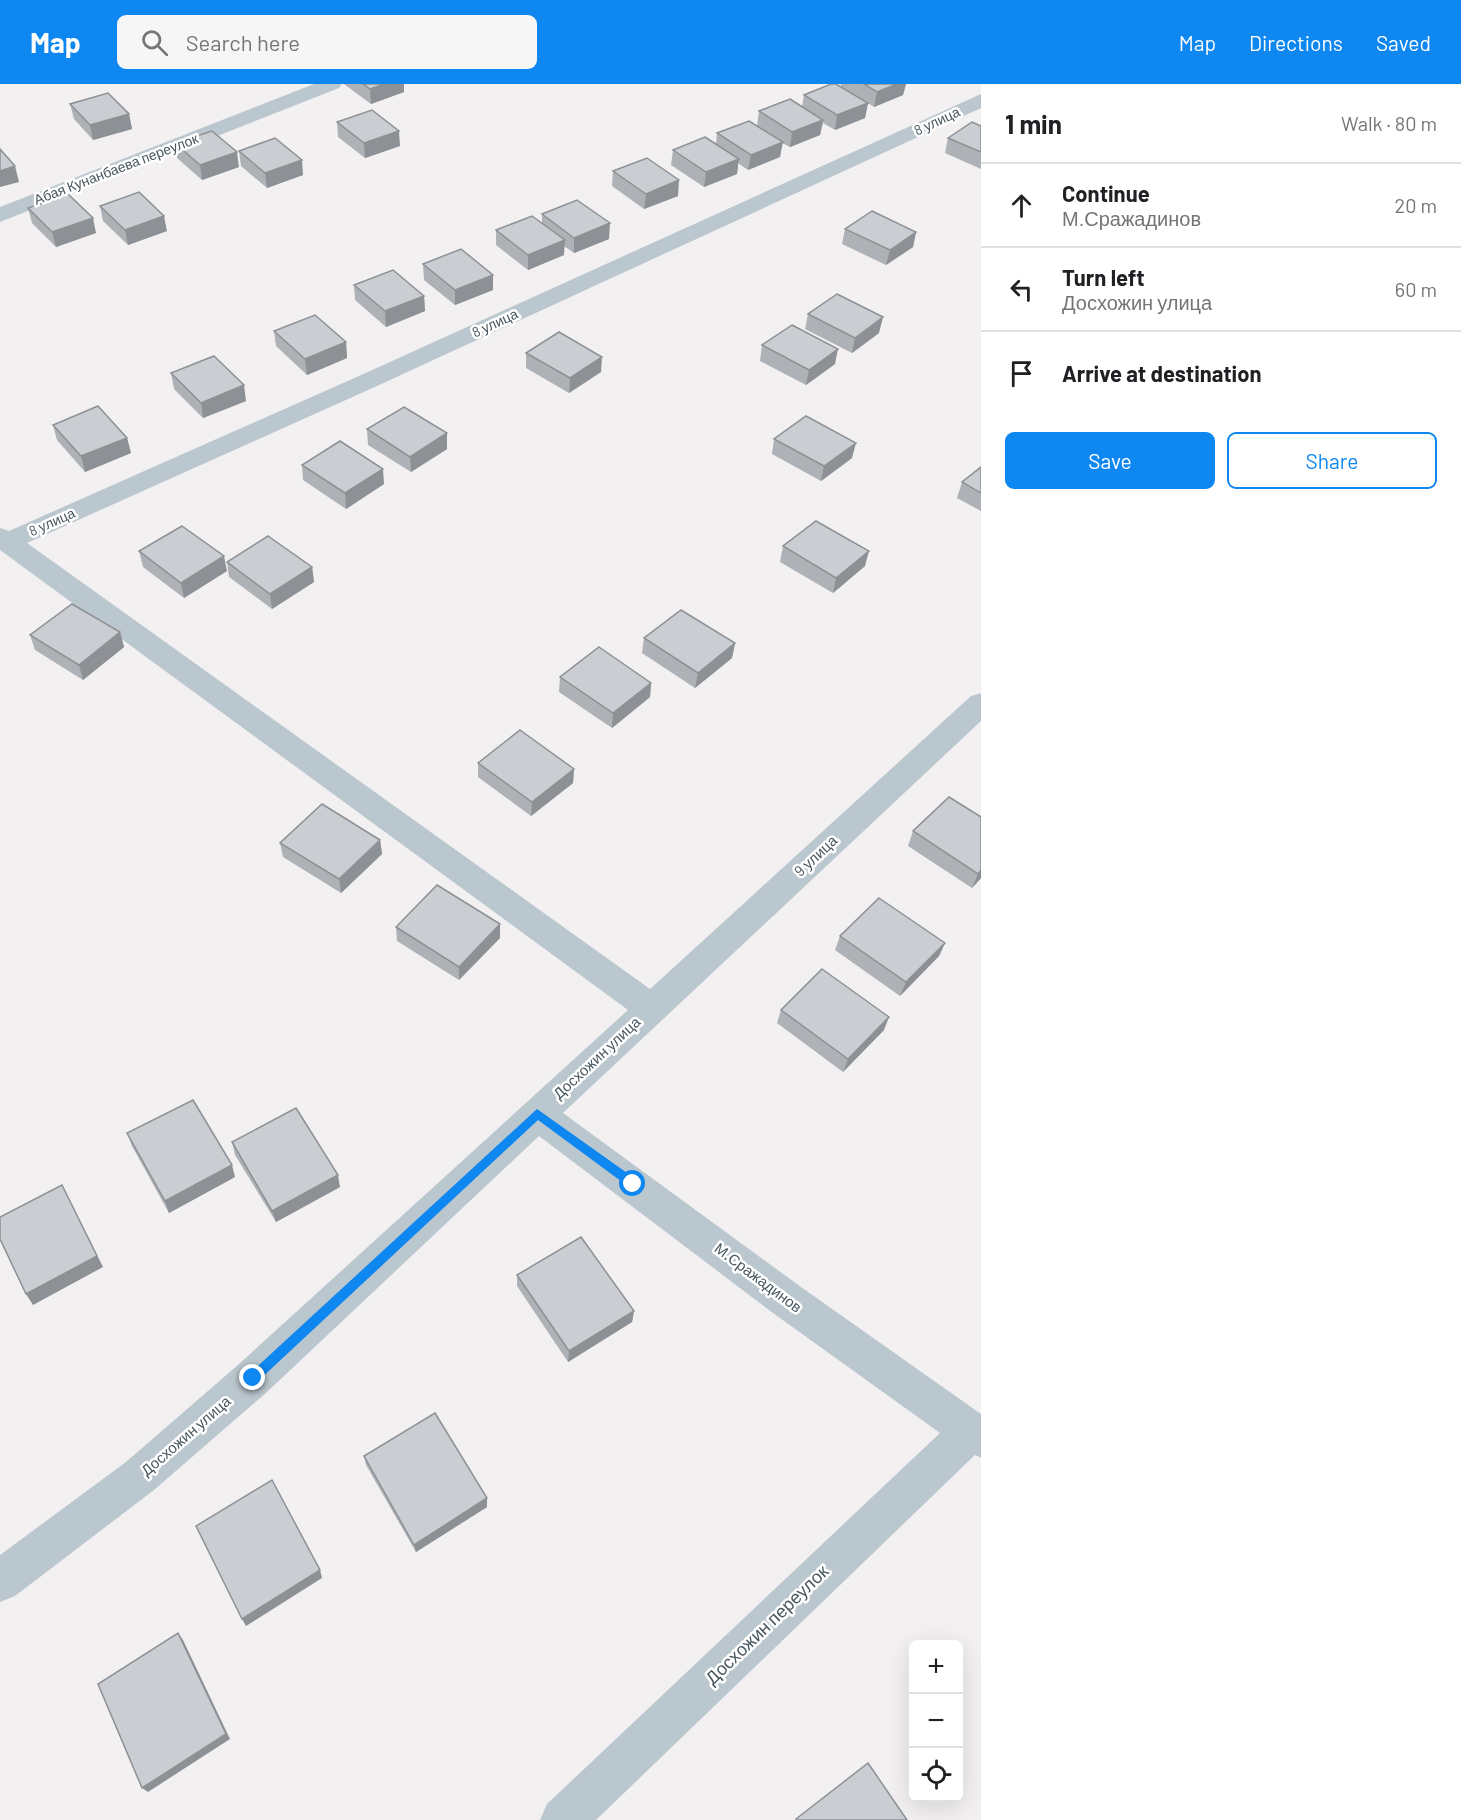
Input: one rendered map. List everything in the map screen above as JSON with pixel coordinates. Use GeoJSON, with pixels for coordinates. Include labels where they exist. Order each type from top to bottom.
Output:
{"type":"FeatureCollection","features":[{"type":"Feature","properties":{"kind":"street","name":"Абая Кунанбаева переулок"},"geometry":{"type":"LineString","coordinates":[[0,215],[332,84]]}},
{"type":"Feature","properties":{"kind":"street","name":"8 улица"},"geometry":{"type":"LineString","coordinates":[[4,540],[378,376],[981,100]]}},
{"type":"Feature","properties":{"kind":"street"},"geometry":{"type":"LineString","coordinates":[[4,540],[651,1008]]}},
{"type":"Feature","properties":{"kind":"street","name":"9 улица"},"geometry":{"type":"LineString","coordinates":[[651,1008],[981,704]]}},
{"type":"Feature","properties":{"kind":"street","name":"Досхожин улица"},"geometry":{"type":"LineString","coordinates":[[0,1581],[140,1476],[253,1378],[651,1008]]}},
{"type":"Feature","properties":{"kind":"street","name":"М.Сражадинов"},"geometry":{"type":"LineString","coordinates":[[537,1114],[787,1300],[976,1434]]}},
{"type":"Feature","properties":{"kind":"street","name":"Досхожин переулок"},"geometry":{"type":"LineString","coordinates":[[563,1820],[976,1434]]}},
{"type":"Feature","properties":{"kind":"building"},"geometry":{"type":"Polygon","coordinates":[[[363,84],[385,84],[370,89],[363,84]]]}},
{"type":"Feature","properties":{"kind":"building"},"geometry":{"type":"Polygon","coordinates":[[[836,84],[868,103],[837,115],[804,95],[836,84]]]}},
{"type":"Feature","properties":{"kind":"building"},"geometry":{"type":"Polygon","coordinates":[[[864,84],[897,84],[877,92],[864,84]]]}},
{"type":"Feature","properties":{"kind":"building"},"geometry":{"type":"Polygon","coordinates":[[[108,93],[129,114],[90,125],[70,104],[108,93]]]}},
{"type":"Feature","properties":{"kind":"building"},"geometry":{"type":"Polygon","coordinates":[[[790,99],[823,120],[792,132],[759,111],[790,99]]]}},
{"type":"Feature","properties":{"kind":"building"},"geometry":{"type":"Polygon","coordinates":[[[372,110],[399,131],[364,143],[337,122],[372,110]]]}},
{"type":"Feature","properties":{"kind":"building"},"geometry":{"type":"Polygon","coordinates":[[[749,121],[783,142],[751,155],[717,133],[749,121]]]}},
{"type":"Feature","properties":{"kind":"building"},"geometry":{"type":"Polygon","coordinates":[[[972,122],[981,126],[981,152],[948,138],[972,122]]]}},
{"type":"Feature","properties":{"kind":"building"},"geometry":{"type":"Polygon","coordinates":[[[212,131],[237,152],[200,165],[175,143],[212,131]]]}},
{"type":"Feature","properties":{"kind":"building"},"geometry":{"type":"Polygon","coordinates":[[[705,137],[739,159],[706,172],[673,150],[705,137]]]}},
{"type":"Feature","properties":{"kind":"building"},"geometry":{"type":"Polygon","coordinates":[[[275,138],[302,160],[265,173],[239,151],[275,138]]]}},
{"type":"Feature","properties":{"kind":"building"},"geometry":{"type":"Polygon","coordinates":[[[0,149],[15,166],[0,171],[0,149]]]}},
{"type":"Feature","properties":{"kind":"building"},"geometry":{"type":"Polygon","coordinates":[[[647,158],[679,180],[646,194],[613,171],[647,158]]]}},
{"type":"Feature","properties":{"kind":"building"},"geometry":{"type":"Polygon","coordinates":[[[139,192],[164,216],[125,230],[100,206],[139,192]]]}},
{"type":"Feature","properties":{"kind":"building"},"geometry":{"type":"Polygon","coordinates":[[[68,194],[93,218],[52,232],[28,208],[68,194]]]}},
{"type":"Feature","properties":{"kind":"building"},"geometry":{"type":"Polygon","coordinates":[[[577,200],[610,223],[574,238],[542,214],[577,200]]]}},
{"type":"Feature","properties":{"kind":"building"},"geometry":{"type":"Polygon","coordinates":[[[872,211],[916,232],[890,250],[845,229],[872,211]]]}},
{"type":"Feature","properties":{"kind":"building"},"geometry":{"type":"Polygon","coordinates":[[[532,216],[565,240],[528,255],[496,230],[532,216]]]}},
{"type":"Feature","properties":{"kind":"building"},"geometry":{"type":"Polygon","coordinates":[[[461,249],[493,275],[455,290],[423,264],[461,249]]]}},
{"type":"Feature","properties":{"kind":"building"},"geometry":{"type":"Polygon","coordinates":[[[393,270],[424,296],[385,311],[354,285],[393,270]]]}},
{"type":"Feature","properties":{"kind":"building"},"geometry":{"type":"Polygon","coordinates":[[[837,294],[883,317],[855,338],[808,314],[837,294]]]}},
{"type":"Feature","properties":{"kind":"building"},"geometry":{"type":"Polygon","coordinates":[[[315,315],[346,342],[305,359],[274,331],[315,315]]]}},
{"type":"Feature","properties":{"kind":"building"},"geometry":{"type":"Polygon","coordinates":[[[792,325],[838,349],[809,370],[762,345],[792,325]]]}},
{"type":"Feature","properties":{"kind":"building"},"geometry":{"type":"Polygon","coordinates":[[[559,332],[602,357],[570,378],[526,353],[559,332]]]}},
{"type":"Feature","properties":{"kind":"building"},"geometry":{"type":"Polygon","coordinates":[[[214,356],[244,385],[201,403],[171,373],[214,356]]]}},
{"type":"Feature","properties":{"kind":"building"},"geometry":{"type":"Polygon","coordinates":[[[98,406],[127,438],[81,456],[53,425],[98,406]]]}},
{"type":"Feature","properties":{"kind":"building"},"geometry":{"type":"Polygon","coordinates":[[[404,407],[447,433],[410,457],[367,429],[404,407]]]}},
{"type":"Feature","properties":{"kind":"building"},"geometry":{"type":"Polygon","coordinates":[[[806,416],[856,443],[824,466],[774,439],[806,416]]]}},
{"type":"Feature","properties":{"kind":"building"},"geometry":{"type":"Polygon","coordinates":[[[340,441],[383,469],[345,493],[302,465],[340,441]]]}},
{"type":"Feature","properties":{"kind":"building"},"geometry":{"type":"Polygon","coordinates":[[[981,467],[981,493],[962,482],[981,467]]]}},
{"type":"Feature","properties":{"kind":"building"},"geometry":{"type":"Polygon","coordinates":[[[816,521],[869,551],[836,578],[783,546],[816,521]]]}},
{"type":"Feature","properties":{"kind":"building"},"geometry":{"type":"Polygon","coordinates":[[[182,526],[224,556],[181,583],[139,551],[182,526]]]}},
{"type":"Feature","properties":{"kind":"building"},"geometry":{"type":"Polygon","coordinates":[[[268,536],[312,567],[270,594],[227,562],[268,536]]]}},
{"type":"Feature","properties":{"kind":"building"},"geometry":{"type":"Polygon","coordinates":[[[72,604],[120,632],[79,665],[30,635],[72,604]]]}},
{"type":"Feature","properties":{"kind":"building"},"geometry":{"type":"Polygon","coordinates":[[[681,610],[735,643],[698,673],[644,638],[681,610]]]}},
{"type":"Feature","properties":{"kind":"building"},"geometry":{"type":"Polygon","coordinates":[[[599,647],[651,683],[613,713],[560,677],[599,647]]]}},
{"type":"Feature","properties":{"kind":"building"},"geometry":{"type":"Polygon","coordinates":[[[520,730],[574,769],[532,802],[478,763],[520,730]]]}},
{"type":"Feature","properties":{"kind":"building"},"geometry":{"type":"Polygon","coordinates":[[[949,797],[981,817],[981,870],[978,874],[913,831],[949,797]]]}},
{"type":"Feature","properties":{"kind":"building"},"geometry":{"type":"Polygon","coordinates":[[[322,804],[380,840],[339,879],[280,843],[322,804]]]}},
{"type":"Feature","properties":{"kind":"building"},"geometry":{"type":"Polygon","coordinates":[[[437,885],[500,924],[459,967],[396,927],[437,885]]]}},
{"type":"Feature","properties":{"kind":"building"},"geometry":{"type":"Polygon","coordinates":[[[879,898],[945,943],[906,982],[840,936],[879,898]]]}},
{"type":"Feature","properties":{"kind":"building"},"geometry":{"type":"Polygon","coordinates":[[[822,969],[889,1017],[848,1059],[781,1010],[822,969]]]}},
{"type":"Feature","properties":{"kind":"building"},"geometry":{"type":"Polygon","coordinates":[[[193,1100],[232,1165],[165,1201],[127,1133],[193,1100]]]}},
{"type":"Feature","properties":{"kind":"building"},"geometry":{"type":"Polygon","coordinates":[[[296,1108],[338,1175],[272,1211],[232,1142],[296,1108]]]}},
{"type":"Feature","properties":{"kind":"building"},"geometry":{"type":"Polygon","coordinates":[[[62,1185],[97,1256],[26,1294],[0,1239],[0,1217],[62,1185]]]}},
{"type":"Feature","properties":{"kind":"building"},"geometry":{"type":"Polygon","coordinates":[[[581,1237],[634,1311],[569,1351],[517,1275],[581,1237]]]}},
{"type":"Feature","properties":{"kind":"building"},"geometry":{"type":"Polygon","coordinates":[[[435,1413],[487,1498],[414,1545],[364,1456],[435,1413]]]}},
{"type":"Feature","properties":{"kind":"building"},"geometry":{"type":"Polygon","coordinates":[[[272,1480],[320,1570],[242,1619],[196,1526],[272,1480]]]}},
{"type":"Feature","properties":{"kind":"building"},"geometry":{"type":"Polygon","coordinates":[[[178,1633],[226,1734],[142,1788],[98,1684],[178,1633]]]}},
{"type":"Feature","properties":{"kind":"building"},"geometry":{"type":"Polygon","coordinates":[[[868,1763],[907,1820],[796,1819],[868,1763]]]}},
{"type":"Feature","properties":{"kind":"route"},"geometry":{"type":"LineString","coordinates":[[253,1378],[537,1114],[633,1184]]}}]}
